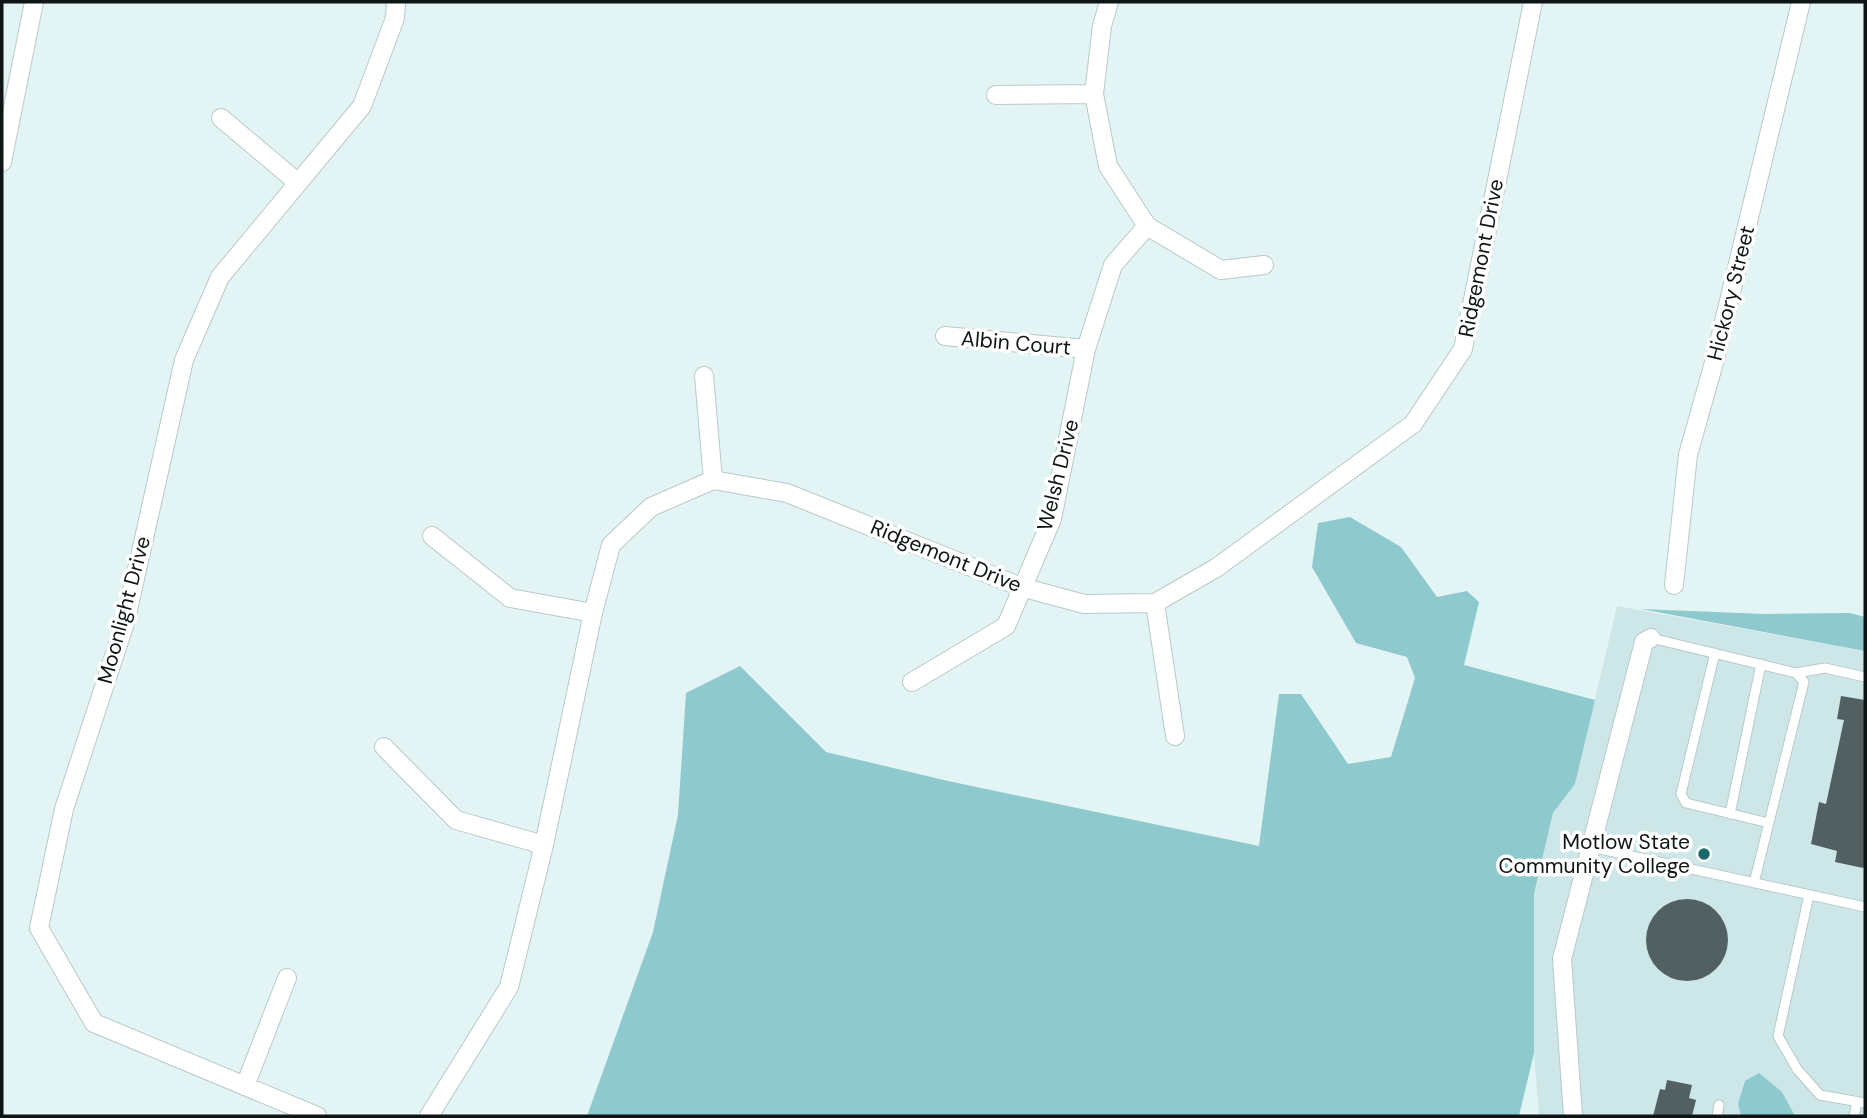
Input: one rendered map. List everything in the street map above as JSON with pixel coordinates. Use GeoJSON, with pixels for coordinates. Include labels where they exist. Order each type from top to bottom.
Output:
{"type":"FeatureCollection","features":[{"type":"Feature","properties":{"kind":"street"},"geometry":{"type":"LineString","coordinates":[[2,162],[34,2]]}},
{"type":"Feature","properties":{"kind":"street","name":"Moonlight Drive"},"geometry":{"type":"LineString","coordinates":[[317,1116],[94,1023],[39,928],[64,809],[125,623],[184,360],[220,277],[362,106],[395,18],[396,2]]}},
{"type":"Feature","properties":{"kind":"street"},"geometry":{"type":"LineString","coordinates":[[1109,2],[1102,26],[1094,94],[1108,166],[1147,226],[1221,270],[1264,265]]}},
{"type":"Feature","properties":{"kind":"street","name":"Ridgemont Drive"},"geometry":{"type":"LineString","coordinates":[[713,480],[787,493],[1021,587],[1084,604],[1155,603],[1216,568],[1413,424],[1462,349],[1533,2]]}},
{"type":"Feature","properties":{"kind":"street","name":"Hickory Street"},"geometry":{"type":"LineString","coordinates":[[1674,585],[1688,455],[1715,359],[1801,2]]}},
{"type":"Feature","properties":{"kind":"street"},"geometry":{"type":"LineString","coordinates":[[996,95],[1094,94]]}},
{"type":"Feature","properties":{"kind":"street"},"geometry":{"type":"LineString","coordinates":[[220,118],[297,182]]}},
{"type":"Feature","properties":{"kind":"street","name":"Welsh Drive"},"geometry":{"type":"LineString","coordinates":[[912,682],[1006,626],[1052,519],[1086,349],[1113,265],[1147,226]]}},
{"type":"Feature","properties":{"kind":"street","name":"Albin Court"},"geometry":{"type":"LineString","coordinates":[[945,336],[1086,349]]}},
{"type":"Feature","properties":{"kind":"street"},"geometry":{"type":"LineString","coordinates":[[429,1116],[509,987],[544,845],[593,612],[611,545],[651,507],[713,480],[704,376]]}},
{"type":"Feature","properties":{"kind":"street"},"geometry":{"type":"LineString","coordinates":[[432,536],[510,598],[593,612]]}},
{"type":"Feature","properties":{"kind":"street"},"geometry":{"type":"LineString","coordinates":[[1155,603],[1175,736]]}},
{"type":"Feature","properties":{"kind":"street"},"geometry":{"type":"LineString","coordinates":[[1573,1116],[1562,959],[1644,642],[1651,638]]}},
{"type":"Feature","properties":{"kind":"street"},"geometry":{"type":"LineString","coordinates":[[384,747],[456,820],[544,845]]}},
{"type":"Feature","properties":{"kind":"street"},"geometry":{"type":"LineString","coordinates":[[245,1086],[287,978]]}},
{"type":"Feature","properties":{"kind":"lane"},"geometry":{"type":"LineString","coordinates":[[1651,638],[1796,673],[1825,668],[1865,677]]}},
{"type":"Feature","properties":{"kind":"lane"},"geometry":{"type":"LineString","coordinates":[[1715,653],[1682,794],[1686,803],[1769,823]]}},
{"type":"Feature","properties":{"kind":"lane"},"geometry":{"type":"LineString","coordinates":[[1730,814],[1761,664]]}},
{"type":"Feature","properties":{"kind":"lane"},"geometry":{"type":"LineString","coordinates":[[1754,883],[1804,682],[1796,673]]}},
{"type":"Feature","properties":{"kind":"lane"},"geometry":{"type":"LineString","coordinates":[[1591,847],[1865,907]]}},
{"type":"Feature","properties":{"kind":"lane"},"geometry":{"type":"LineString","coordinates":[[1809,895],[1778,1036],[1797,1069],[1820,1095],[1861,1103],[1854,1116]]}},
{"type":"Feature","properties":{"kind":"lane"},"geometry":{"type":"LineString","coordinates":[[1717,1116],[1719,1105]]}},
{"type":"Feature","properties":{"kind":"shaded area"},"geometry":{"type":"Polygon","coordinates":[[[1350,517],[1401,547],[1437,597],[1467,591],[1479,602],[1464,665],[1595,700],[1575,784],[1553,813],[1534,894],[1534,1053],[1519,1116],[587,1116],[653,932],[678,815],[686,693],[740,666],[826,752],[948,781],[1259,846],[1279,694],[1301,694],[1348,764],[1391,757],[1415,678],[1407,657],[1356,643],[1312,567],[1318,523],[1350,517]]]}},
{"type":"Feature","properties":{"kind":"shaded area","name":"Motlow State Community College"},"geometry":{"type":"Polygon","coordinates":[[[1617,606],[1865,651],[1865,1116],[1539,1116],[1534,1053],[1534,894],[1553,813],[1575,784],[1617,606]]]}},
{"type":"Feature","properties":{"kind":"shaded area"},"geometry":{"type":"Polygon","coordinates":[[[1641,609],[1765,614],[1850,613],[1865,617],[1865,651],[1641,609]]]}},
{"type":"Feature","properties":{"kind":"shaded area"},"geometry":{"type":"Polygon","coordinates":[[[1759,1073],[1782,1092],[1795,1116],[1741,1116],[1738,1104],[1745,1081],[1759,1073]]]}},
{"type":"Feature","properties":{"kind":"building"},"geometry":{"type":"Polygon","coordinates":[[[1841,696],[1865,700],[1863,868],[1835,862],[1837,851],[1811,844],[1819,802],[1826,804],[1844,720],[1837,719],[1841,696]]]}},
{"type":"Feature","properties":{"kind":"building"},"geometry":{"type":"Polygon","coordinates":[[[1687,899],[1703,903],[1716,911],[1724,924],[1728,940],[1724,956],[1716,969],[1703,977],[1687,981],[1671,977],[1658,969],[1650,956],[1646,940],[1650,924],[1658,911],[1671,903],[1687,899]]]}},
{"type":"Feature","properties":{"kind":"building"},"geometry":{"type":"Polygon","coordinates":[[[1667,1080],[1692,1085],[1689,1098],[1696,1100],[1692,1116],[1653,1116],[1660,1089],[1665,1090],[1667,1080]]]}},
{"type":"Feature","properties":{"kind":"place","name":"Motlow State Community College"},"geometry":{"type":"Point","coordinates":[1704,854]}}]}
